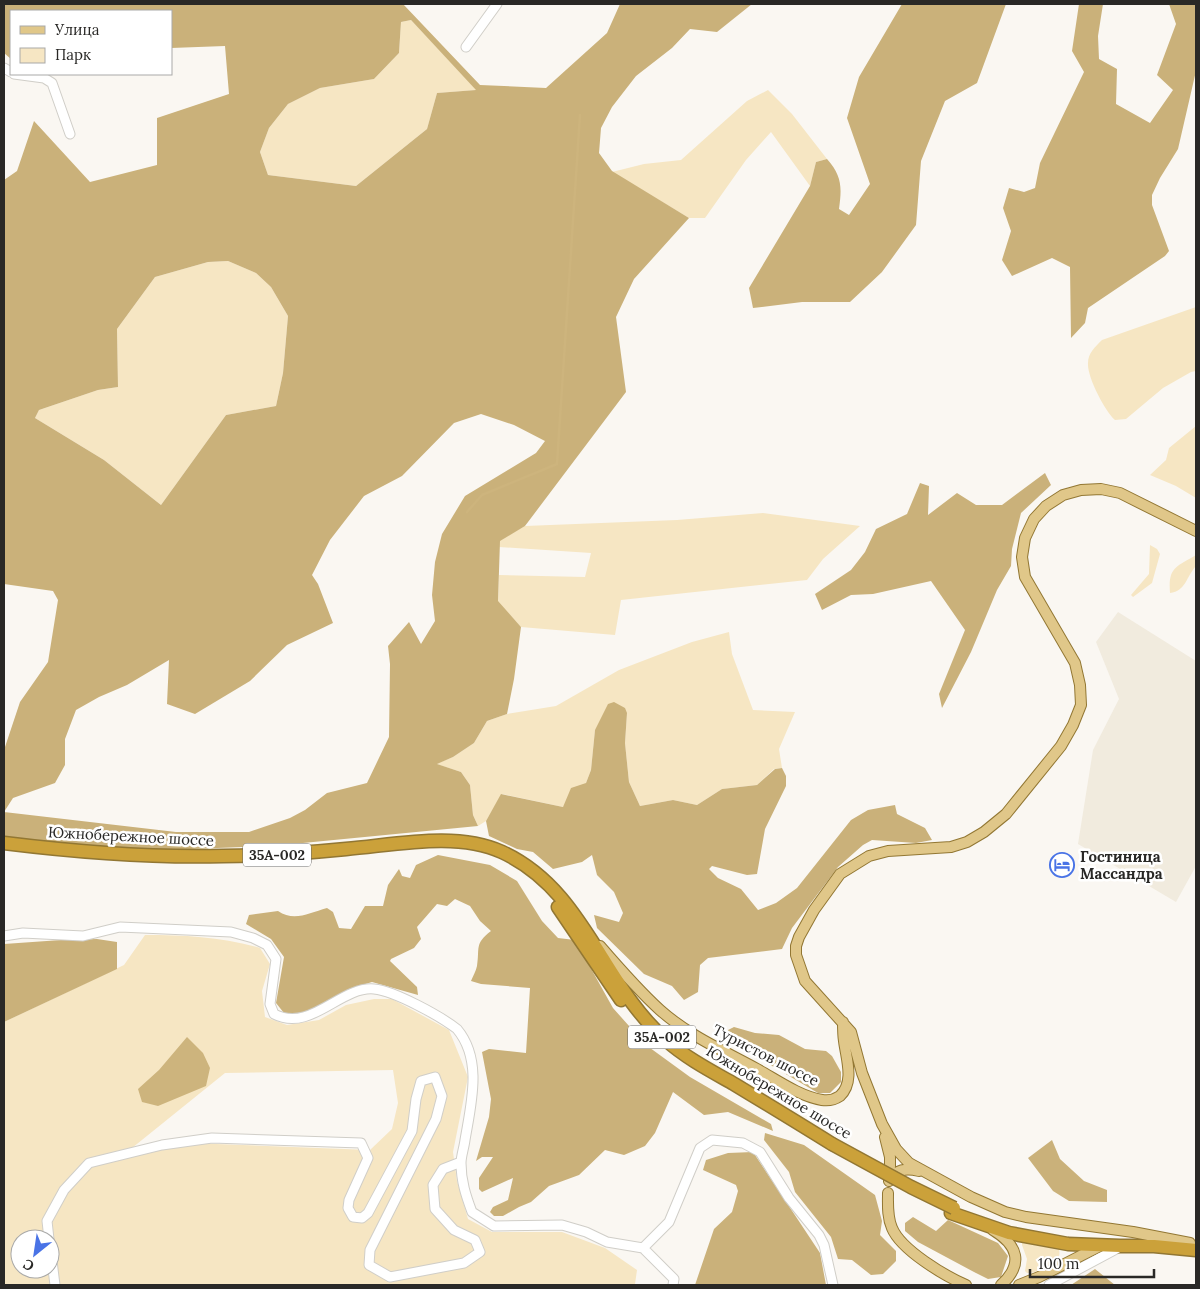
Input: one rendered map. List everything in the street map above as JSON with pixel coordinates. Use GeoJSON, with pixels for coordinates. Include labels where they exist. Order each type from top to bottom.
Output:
{"type":"FeatureCollection","features":[{"type":"Feature","properties":{"kind":"highway","name":"Южнобережное шоссе"},"geometry":{"type":"LineString","coordinates":[[4,843],[118,854],[222,856],[294,854],[435,841],[472,843],[501,852],[541,877],[558,894],[586,929],[629,999],[646,1021],[666,1041],[690,1058],[902,1189],[985,1226],[1036,1238],[1100,1246],[1194,1246]]}},
{"type":"Feature","properties":{"kind":"highway","name":"Южнобережное шоссе"},"geometry":{"type":"LineString","coordinates":[[4,850],[156,864],[219,865],[327,859],[436,848],[470,849],[500,859],[523,873],[550,896],[566,916],[600,971],[624,1004],[640,1024],[662,1045],[686,1062],[831,1146]]}},
{"type":"Feature","properties":{"kind":"highway","name":"Южнобережное шоссе"},"geometry":{"type":"LineString","coordinates":[[952,1210],[997,1225],[1040,1234],[1093,1240],[1194,1246]]}},
{"type":"Feature","properties":{"kind":"main road"},"geometry":{"type":"LineString","coordinates":[[890,1167],[890,1157],[882,1124],[862,1073],[851,1032],[805,981],[796,954],[796,946],[800,937],[826,893],[840,874],[869,856],[888,851],[951,847],[966,842],[984,832],[1006,814],[1061,746],[1073,725],[1080,705],[1080,685],[1075,663],[1025,577],[1022,557],[1024,538],[1034,518],[1046,506],[1062,495],[1081,490],[1101,489],[1120,494],[1196,532]]}},
{"type":"Feature","properties":{"kind":"main road","name":"Туристов шоссе"},"geometry":{"type":"LineString","coordinates":[[586,929],[629,980],[660,1011],[708,1044],[808,1096],[829,1101],[844,1091],[848,1075],[843,1022]]}},
{"type":"Feature","properties":{"kind":"main road"},"geometry":{"type":"LineString","coordinates":[[882,1124],[896,1149],[909,1163],[990,1206],[1026,1217],[1133,1232],[1194,1246]]}},
{"type":"Feature","properties":{"kind":"main road"},"geometry":{"type":"LineString","coordinates":[[889,1181],[894,1174],[904,1169],[931,1176]]}},
{"type":"Feature","properties":{"kind":"main road"},"geometry":{"type":"LineString","coordinates":[[888,1193],[889,1221],[896,1236],[927,1263],[954,1280],[966,1285]]}},
{"type":"Feature","properties":{"kind":"main road"},"geometry":{"type":"LineString","coordinates":[[985,1226],[998,1233],[1008,1242],[1016,1255],[1014,1269],[1001,1285]]}},
{"type":"Feature","properties":{"kind":"main road"},"geometry":{"type":"LineString","coordinates":[[1073,1244],[1077,1248],[1077,1262]]}},
{"type":"Feature","properties":{"kind":"main road"},"geometry":{"type":"LineString","coordinates":[[1019,1285],[1077,1262],[1100,1246]]}},
{"type":"Feature","properties":{"kind":"street"},"geometry":{"type":"LineString","coordinates":[[466,47],[497,4]]}},
{"type":"Feature","properties":{"kind":"street"},"geometry":{"type":"LineString","coordinates":[[25,75],[44,78],[52,83],[70,134]]}},
{"type":"Feature","properties":{"kind":"street"},"geometry":{"type":"LineString","coordinates":[[4,936],[23,933],[83,936],[120,927],[230,932],[253,938],[267,945],[276,959],[270,1004],[274,1014],[282,1018],[295,1019],[310,1015],[361,990],[374,989],[393,994],[457,1029],[464,1037],[470,1052],[474,1064],[471,1106],[461,1162],[464,1188],[472,1212],[494,1226],[562,1226],[586,1232],[607,1242],[644,1248],[674,1279],[673,1285]]}},
{"type":"Feature","properties":{"kind":"street"},"geometry":{"type":"LineString","coordinates":[[48,1229],[47,1221],[64,1190],[89,1162],[162,1145],[212,1138],[361,1143],[368,1158],[349,1200],[348,1208],[353,1217],[362,1218],[368,1213],[412,1131],[416,1099],[421,1081],[435,1077],[442,1096],[436,1119],[370,1250],[369,1265],[390,1276],[464,1263],[480,1252],[475,1240],[454,1230],[435,1209],[434,1185],[443,1169],[461,1162]]}},
{"type":"Feature","properties":{"kind":"street"},"geometry":{"type":"LineString","coordinates":[[644,1248],[669,1222],[700,1148],[712,1140],[744,1143],[760,1152],[789,1198],[819,1235],[824,1245],[833,1285]]}},
{"type":"Feature","properties":{"kind":"street"},"geometry":{"type":"LineString","coordinates":[[1049,1285],[1077,1262],[1120,1246]]}},
{"type":"Feature","properties":{"kind":"shaded area"},"geometry":{"type":"Polygon","coordinates":[[[4,4],[403,4],[480,85],[546,88],[607,33],[620,4],[752,4],[717,32],[690,29],[672,48],[636,76],[612,107],[601,128],[599,153],[612,171],[689,218],[634,279],[616,317],[626,392],[525,526],[500,541],[498,601],[521,627],[507,714],[487,721],[474,743],[453,757],[437,764],[461,772],[470,785],[473,815],[478,826],[272,846],[139,851],[4,837],[4,812],[5,747],[20,702],[48,662],[58,600],[53,591],[4,584],[4,180],[17,171],[34,121],[90,182],[157,165],[157,118],[229,94],[225,46],[172,48],[172,10],[10,10],[10,58],[4,53],[4,4]],[[411,20],[401,22],[399,53],[374,79],[320,88],[288,104],[269,128],[260,152],[268,175],[356,186],[427,129],[437,93],[476,90],[411,20]],[[228,261],[208,262],[155,277],[117,329],[118,387],[98,390],[39,410],[35,418],[104,460],[161,505],[226,415],[276,406],[283,373],[288,316],[271,287],[256,273],[228,261]],[[481,414],[454,423],[402,476],[364,496],[330,540],[312,575],[318,584],[333,623],[287,645],[250,681],[195,714],[167,704],[169,660],[127,685],[99,697],[76,710],[65,739],[65,765],[55,783],[13,798],[4,812],[176,832],[249,832],[290,818],[305,810],[327,793],[367,783],[389,737],[390,664],[388,646],[409,622],[421,644],[435,621],[432,595],[435,562],[442,534],[465,496],[536,453],[545,441],[514,425],[481,414]]]}},
{"type":"Feature","properties":{"kind":"shaded area"},"geometry":{"type":"Polygon","coordinates":[[[902,4],[1006,4],[977,83],[945,101],[921,161],[916,225],[882,272],[850,302],[802,302],[753,308],[749,288],[810,186],[816,162],[827,159],[836,171],[840,182],[841,194],[839,209],[849,215],[870,184],[847,118],[859,77],[902,4]]]}},
{"type":"Feature","properties":{"kind":"shaded area"},"geometry":{"type":"Polygon","coordinates":[[[1079,4],[1103,4],[1098,36],[1099,59],[1117,69],[1116,104],[1150,123],[1173,90],[1157,75],[1176,24],[1169,4],[1196,4],[1196,71],[1178,149],[1152,195],[1152,205],[1169,251],[1165,256],[1088,308],[1085,323],[1071,338],[1070,267],[1052,258],[1012,276],[1002,260],[1011,231],[1003,208],[1009,188],[1024,192],[1035,188],[1040,163],[1084,72],[1072,51],[1079,4]]]}},
{"type":"Feature","properties":{"kind":"shaded area"},"geometry":{"type":"Polygon","coordinates":[[[1045,473],[1051,485],[1021,513],[1012,549],[1011,566],[997,590],[971,652],[942,708],[939,694],[965,630],[931,581],[873,594],[851,595],[822,610],[815,594],[851,570],[865,552],[876,529],[907,514],[920,483],[929,486],[928,515],[957,493],[976,505],[1002,505],[1045,473]]]}},
{"type":"Feature","properties":{"kind":"shaded area"},"geometry":{"type":"Polygon","coordinates":[[[1118,612],[1196,661],[1196,866],[1176,902],[1078,844],[1093,750],[1119,699],[1096,642],[1118,612]]]}},
{"type":"Feature","properties":{"kind":"shaded area"},"geometry":{"type":"Polygon","coordinates":[[[614,702],[625,708],[627,713],[625,743],[629,782],[640,806],[673,800],[697,805],[722,789],[757,785],[775,769],[782,768],[786,776],[786,786],[765,829],[757,874],[747,875],[712,866],[709,869],[718,878],[741,889],[758,910],[776,903],[797,888],[851,820],[868,810],[895,805],[897,814],[925,828],[932,840],[916,843],[872,840],[863,845],[838,867],[792,928],[782,949],[708,958],[700,965],[698,992],[684,1000],[672,986],[644,974],[597,928],[594,915],[619,922],[623,913],[614,892],[597,875],[592,855],[582,862],[553,869],[533,852],[517,849],[489,836],[486,821],[501,794],[563,807],[571,788],[586,783],[591,770],[595,730],[608,704],[614,702]]]}},
{"type":"Feature","properties":{"kind":"shaded area"},"geometry":{"type":"Polygon","coordinates":[[[438,855],[490,865],[517,881],[542,921],[558,938],[575,940],[613,1008],[646,1045],[690,1077],[771,1124],[773,1131],[728,1112],[704,1115],[673,1092],[655,1133],[645,1146],[624,1155],[605,1150],[579,1175],[549,1186],[531,1202],[503,1216],[494,1216],[490,1212],[493,1207],[508,1200],[513,1178],[482,1192],[479,1189],[479,1178],[493,1157],[482,1157],[476,1161],[489,1117],[491,1099],[482,1052],[489,1049],[526,1053],[530,988],[481,984],[471,981],[477,966],[480,943],[491,931],[480,921],[470,906],[455,899],[447,906],[437,904],[417,927],[421,939],[414,948],[391,959],[390,961],[417,987],[418,995],[372,982],[349,989],[306,1013],[291,1015],[284,1013],[276,1003],[284,957],[271,939],[246,924],[249,915],[278,911],[290,916],[296,916],[327,908],[333,912],[339,928],[351,929],[365,906],[383,906],[388,885],[399,869],[402,876],[410,878],[416,865],[438,855]]]}},
{"type":"Feature","properties":{"kind":"shaded area"},"geometry":{"type":"Polygon","coordinates":[[[97,939],[117,942],[117,969],[4,1022],[4,944],[97,939]]]}},
{"type":"Feature","properties":{"kind":"shaded area"},"geometry":{"type":"Polygon","coordinates":[[[734,1027],[755,1033],[779,1035],[805,1049],[826,1051],[832,1056],[841,1072],[841,1082],[830,1093],[818,1093],[735,1044],[728,1030],[734,1027]]]}},
{"type":"Feature","properties":{"kind":"shaded area"},"geometry":{"type":"Polygon","coordinates":[[[187,1037],[203,1053],[210,1068],[206,1086],[158,1106],[142,1102],[138,1089],[159,1070],[187,1037]]]}},
{"type":"Feature","properties":{"kind":"shaded area"},"geometry":{"type":"Polygon","coordinates":[[[765,1133],[804,1145],[875,1195],[882,1221],[880,1235],[896,1251],[896,1261],[883,1274],[871,1275],[852,1260],[838,1259],[831,1237],[795,1192],[789,1172],[764,1140],[765,1133]]]}},
{"type":"Feature","properties":{"kind":"shaded area"},"geometry":{"type":"Polygon","coordinates":[[[1052,1140],[1060,1159],[1084,1181],[1107,1190],[1107,1202],[1069,1201],[1053,1191],[1028,1158],[1052,1140]]]}},
{"type":"Feature","properties":{"kind":"shaded area"},"geometry":{"type":"Polygon","coordinates":[[[753,1152],[820,1253],[826,1285],[695,1285],[714,1229],[732,1212],[738,1191],[736,1185],[703,1170],[706,1160],[728,1153],[753,1152]]]}},
{"type":"Feature","properties":{"kind":"shaded area"},"geometry":{"type":"Polygon","coordinates":[[[913,1217],[936,1231],[948,1220],[998,1243],[1008,1256],[1001,1277],[988,1279],[918,1242],[905,1231],[905,1223],[913,1217]]]}},
{"type":"Feature","properties":{"kind":"shaded area"},"geometry":{"type":"Polygon","coordinates":[[[1095,1269],[1115,1285],[1071,1285],[1095,1269]]]}},
{"type":"Feature","properties":{"kind":"green space"},"geometry":{"type":"Polygon","coordinates":[[[411,20],[477,90],[437,93],[427,129],[356,186],[268,175],[260,152],[269,128],[288,104],[320,88],[374,79],[399,53],[401,22],[411,20]]]}},
{"type":"Feature","properties":{"kind":"green space"},"geometry":{"type":"Polygon","coordinates":[[[768,90],[792,114],[827,159],[816,162],[810,186],[771,132],[746,160],[705,218],[689,218],[612,172],[644,164],[681,160],[747,101],[768,90]]]}},
{"type":"Feature","properties":{"kind":"green space"},"geometry":{"type":"Polygon","coordinates":[[[228,261],[256,273],[271,287],[288,316],[283,373],[276,406],[226,415],[161,505],[104,460],[35,418],[39,410],[98,390],[118,387],[117,329],[155,277],[208,262],[228,261]]]}},
{"type":"Feature","properties":{"kind":"green space"},"geometry":{"type":"Polygon","coordinates":[[[1196,307],[1196,371],[1163,388],[1126,419],[1115,420],[1102,402],[1090,377],[1088,363],[1092,350],[1102,340],[1196,307]]]}},
{"type":"Feature","properties":{"kind":"green space"},"geometry":{"type":"Polygon","coordinates":[[[1196,426],[1196,498],[1176,486],[1150,475],[1166,460],[1169,448],[1196,426]]]}},
{"type":"Feature","properties":{"kind":"green space"},"geometry":{"type":"Polygon","coordinates":[[[763,513],[860,526],[823,559],[807,580],[621,600],[615,635],[521,627],[498,602],[499,575],[585,577],[591,553],[499,547],[500,540],[525,526],[677,520],[763,513]]]}},
{"type":"Feature","properties":{"kind":"green space"},"geometry":{"type":"Polygon","coordinates":[[[1150,545],[1157,549],[1160,554],[1152,583],[1133,597],[1131,595],[1149,574],[1150,545]]]}},
{"type":"Feature","properties":{"kind":"green space"},"geometry":{"type":"Polygon","coordinates":[[[1196,555],[1196,566],[1183,586],[1170,593],[1172,573],[1178,565],[1196,555]]]}},
{"type":"Feature","properties":{"kind":"green space"},"geometry":{"type":"Polygon","coordinates":[[[729,632],[732,654],[753,710],[795,712],[779,749],[782,768],[774,769],[757,785],[722,789],[697,805],[673,800],[640,806],[629,782],[625,743],[627,713],[595,730],[591,770],[586,783],[563,807],[502,794],[486,821],[478,826],[473,815],[470,785],[461,772],[436,764],[453,757],[474,743],[487,721],[507,714],[556,706],[619,670],[692,642],[729,632]]]}},
{"type":"Feature","properties":{"kind":"green space"},"geometry":{"type":"Polygon","coordinates":[[[145,935],[217,939],[260,948],[270,964],[262,991],[265,1017],[287,1025],[319,1020],[346,1005],[374,999],[392,999],[449,1030],[468,1077],[453,1152],[457,1181],[468,1219],[492,1232],[562,1232],[605,1248],[637,1270],[635,1284],[4,1285],[4,1022],[124,965],[145,935]],[[393,1070],[225,1073],[132,1148],[190,1143],[370,1150],[392,1129],[398,1103],[393,1070]]]}},
{"type":"Feature","properties":{"kind":"green space"},"geometry":{"type":"Polygon","coordinates":[[[1022,1242],[1059,1247],[1059,1256],[1045,1268],[1027,1273],[1025,1271],[1027,1259],[1022,1242]]]}},
{"type":"Feature","properties":{"kind":"waterway"},"geometry":{"type":"LineString","coordinates":[[467,512],[482,495],[557,464],[580,115]]}},
{"type":"Feature","properties":{"kind":"place","name":"Гостиница Массандра"},"geometry":{"type":"Point","coordinates":[1062,865]}}]}
